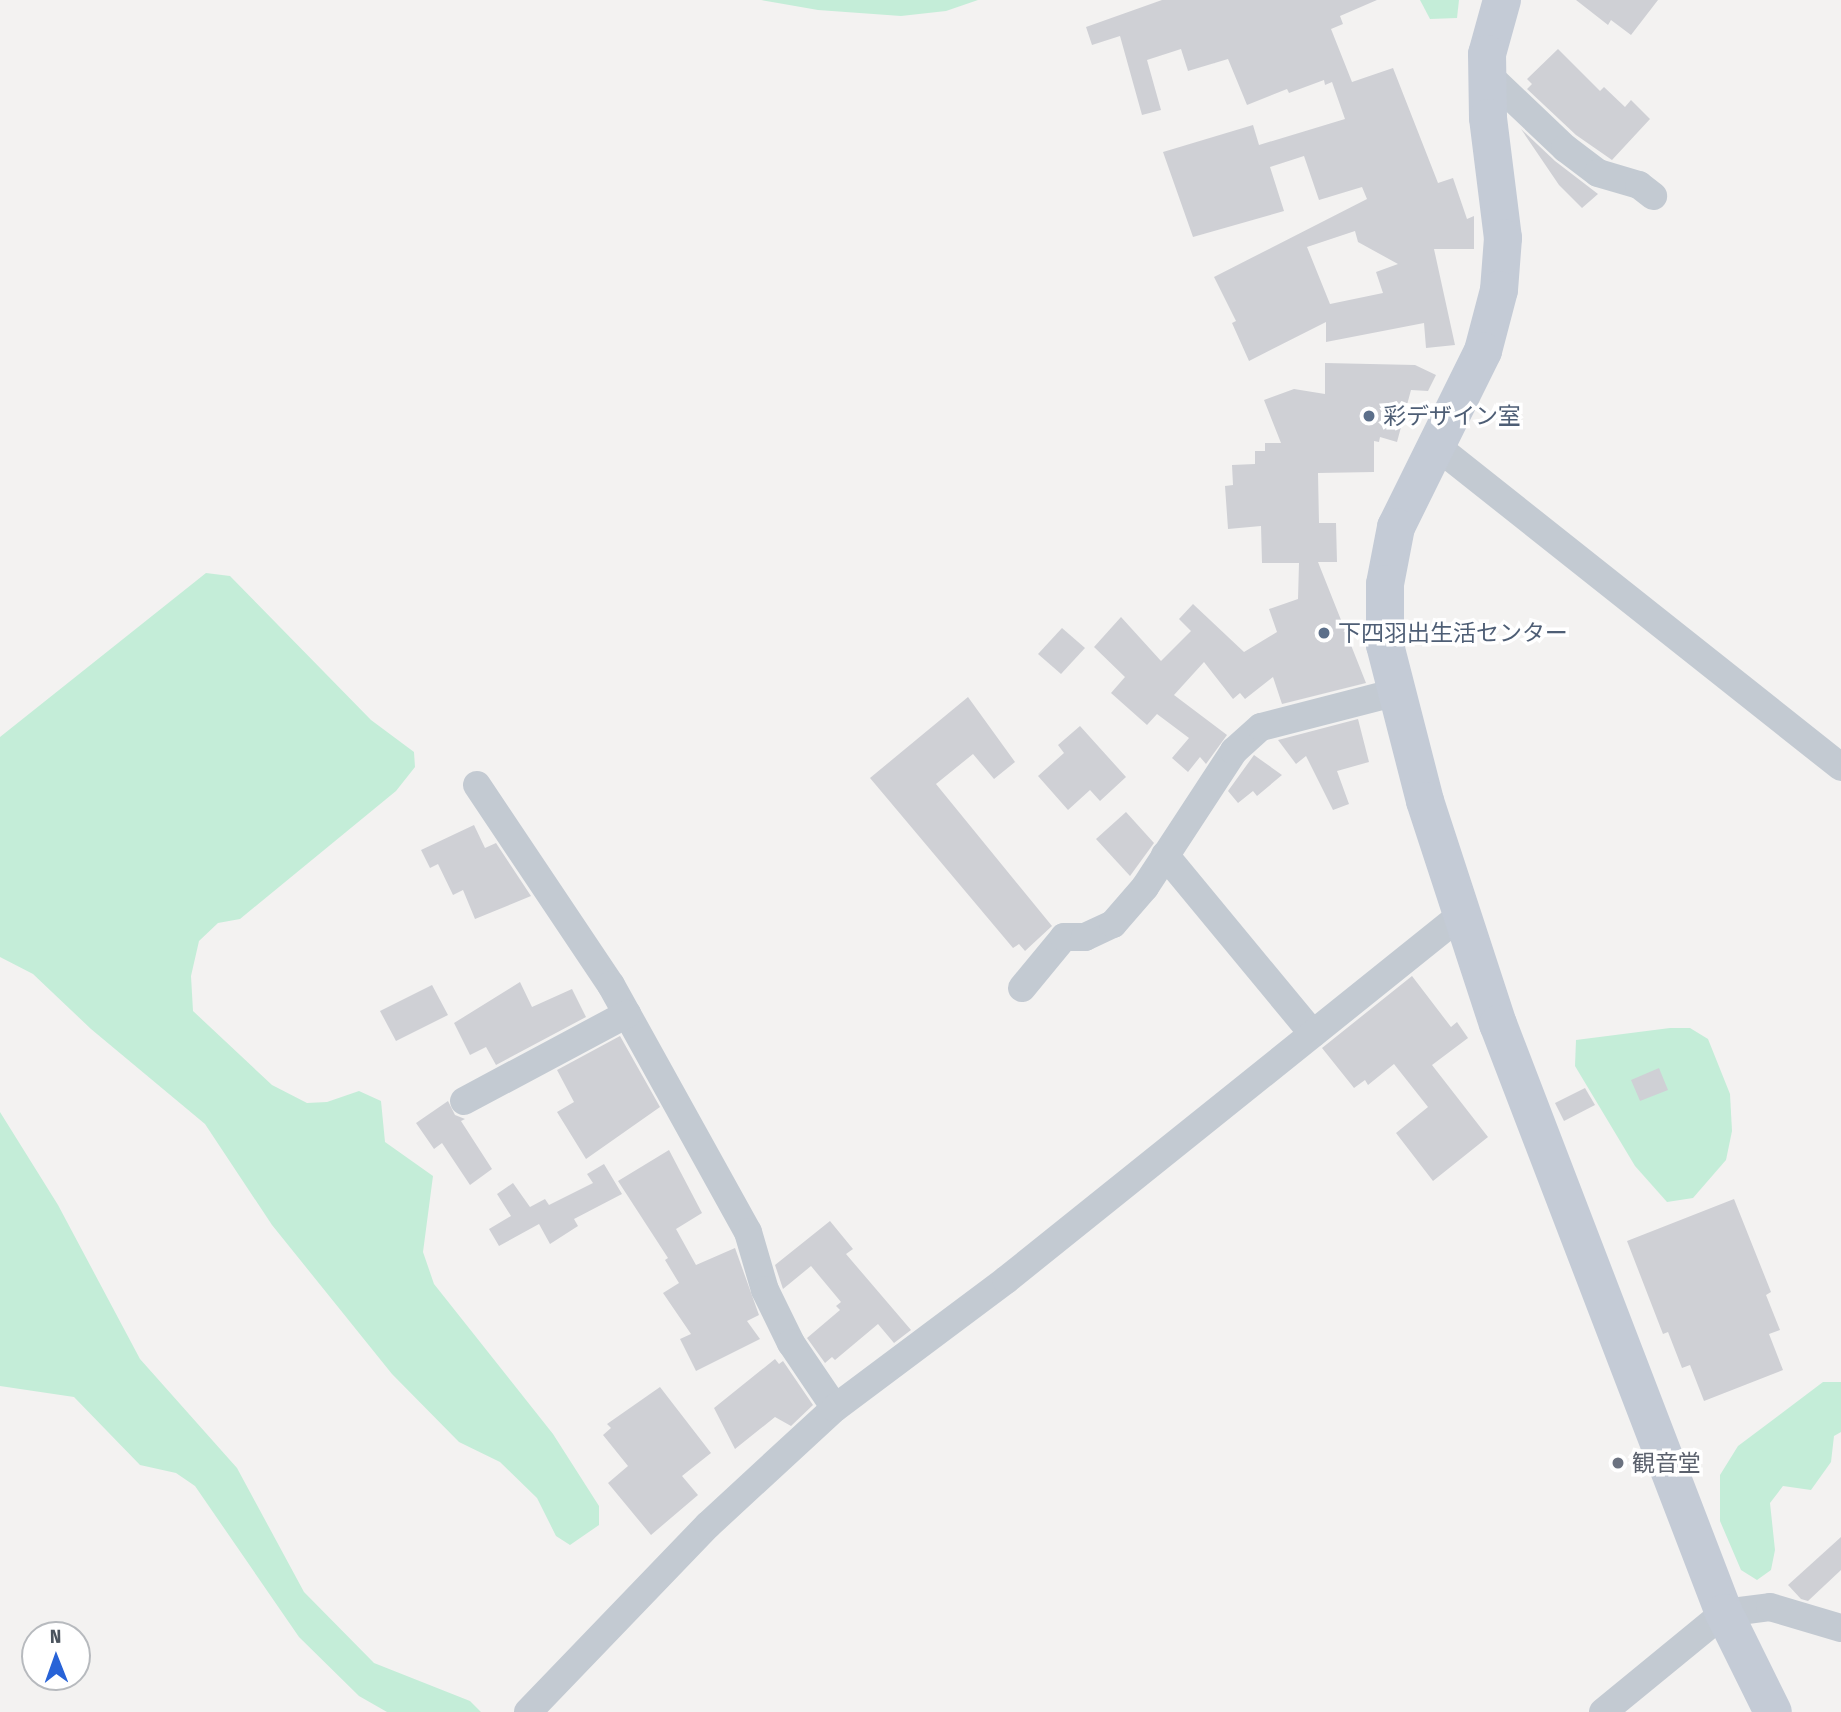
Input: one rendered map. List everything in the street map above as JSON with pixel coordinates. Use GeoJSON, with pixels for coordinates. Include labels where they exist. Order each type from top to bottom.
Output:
{"type":"FeatureCollection","features":[{"type":"Feature","properties":{"kind":"street"},"geometry":{"type":"LineString","coordinates":[[1502,0],[1487,54],[1488,118],[1503,238],[1499,290],[1483,351],[1396,527],[1385,584],[1385,645],[1461,915],[1498,1024],[1724,1613],[1773,1712]]}},
{"type":"Feature","properties":{"kind":"street"},"geometry":{"type":"LineString","coordinates":[[1487,74],[1598,173],[1639,185],[1653,196]]}},
{"type":"Feature","properties":{"kind":"street"},"geometry":{"type":"LineString","coordinates":[[1435,445],[1841,767]]}},
{"type":"Feature","properties":{"kind":"street"},"geometry":{"type":"LineString","coordinates":[[1022,988],[1064,937],[1085,937],[1113,924],[1166,855],[1234,751],[1261,727],[1397,692]]}},
{"type":"Feature","properties":{"kind":"street"},"geometry":{"type":"LineString","coordinates":[[477,785],[627,1014],[748,1232],[765,1290],[791,1343],[835,1408]]}},
{"type":"Feature","properties":{"kind":"street"},"geometry":{"type":"LineString","coordinates":[[1166,855],[1313,1034]]}},
{"type":"Feature","properties":{"kind":"street"},"geometry":{"type":"LineString","coordinates":[[528,1712],[708,1525],[835,1408],[1006,1280],[1461,915]]}},
{"type":"Feature","properties":{"kind":"street"},"geometry":{"type":"LineString","coordinates":[[464,1101],[627,1014]]}},
{"type":"Feature","properties":{"kind":"street"},"geometry":{"type":"LineString","coordinates":[[1603,1712],[1724,1613],[1770,1607],[1841,1628]]}},
{"type":"Feature","properties":{"kind":"green space"},"geometry":{"type":"Polygon","coordinates":[[[761,0],[978,0],[946,11],[901,16],[818,10],[761,0]]]}},
{"type":"Feature","properties":{"kind":"green space"},"geometry":{"type":"Polygon","coordinates":[[[1420,0],[1459,0],[1457,18],[1430,19],[1420,0]]]}},
{"type":"Feature","properties":{"kind":"green space"},"geometry":{"type":"Polygon","coordinates":[[[206,573],[230,576],[371,720],[414,752],[415,767],[396,791],[240,919],[218,923],[199,941],[191,976],[193,1011],[272,1085],[307,1103],[327,1102],[359,1091],[381,1101],[385,1142],[433,1176],[423,1252],[434,1284],[553,1434],[599,1506],[599,1525],[570,1545],[556,1536],[537,1498],[500,1462],[459,1442],[392,1374],[272,1225],[205,1124],[91,1029],[33,974],[0,957],[0,737],[206,573]]]}},
{"type":"Feature","properties":{"kind":"green space"},"geometry":{"type":"Polygon","coordinates":[[[1690,1028],[1708,1039],[1730,1094],[1732,1131],[1726,1160],[1693,1198],[1667,1202],[1635,1166],[1575,1066],[1576,1040],[1690,1028]]]}},
{"type":"Feature","properties":{"kind":"green space"},"geometry":{"type":"Polygon","coordinates":[[[0,1112],[58,1205],[140,1359],[237,1468],[304,1592],[374,1663],[470,1701],[481,1712],[387,1712],[359,1696],[299,1637],[195,1486],[176,1473],[140,1465],[74,1397],[0,1386],[0,1112]]]}},
{"type":"Feature","properties":{"kind":"green space"},"geometry":{"type":"Polygon","coordinates":[[[1823,1382],[1841,1382],[1841,1432],[1834,1436],[1831,1462],[1811,1490],[1783,1486],[1770,1503],[1775,1550],[1771,1570],[1757,1580],[1741,1570],[1720,1521],[1720,1475],[1738,1446],[1823,1382]]]}},
{"type":"Feature","properties":{"kind":"building"},"geometry":{"type":"Polygon","coordinates":[[[1162,0],[1377,0],[1340,16],[1343,24],[1331,29],[1352,82],[1393,68],[1438,183],[1453,178],[1467,219],[1474,216],[1474,249],[1434,249],[1455,345],[1426,348],[1424,323],[1326,342],[1326,322],[1249,361],[1232,323],[1236,321],[1214,277],[1367,199],[1362,187],[1319,200],[1304,156],[1270,167],[1284,211],[1193,237],[1163,152],[1253,125],[1259,145],[1345,119],[1332,82],[1325,85],[1324,80],[1289,93],[1287,89],[1247,105],[1228,59],[1188,71],[1181,49],[1147,60],[1161,110],[1142,115],[1120,36],[1092,45],[1086,27],[1162,0]],[[1355,231],[1307,247],[1330,304],[1383,293],[1376,272],[1398,264],[1358,242],[1355,231]]]}},
{"type":"Feature","properties":{"kind":"building"},"geometry":{"type":"Polygon","coordinates":[[[1576,0],[1658,0],[1631,35],[1611,20],[1608,25],[1576,0]]]}},
{"type":"Feature","properties":{"kind":"building"},"geometry":{"type":"Polygon","coordinates":[[[1558,49],[1600,91],[1604,87],[1625,107],[1631,100],[1650,119],[1612,160],[1576,135],[1527,89],[1532,84],[1527,79],[1558,49]]]}},
{"type":"Feature","properties":{"kind":"building"},"geometry":{"type":"Polygon","coordinates":[[[1521,129],[1555,161],[1598,194],[1582,208],[1559,185],[1521,129]]]}},
{"type":"Feature","properties":{"kind":"building"},"geometry":{"type":"Polygon","coordinates":[[[1325,363],[1415,365],[1436,375],[1428,391],[1411,390],[1397,442],[1380,437],[1379,442],[1374,441],[1374,472],[1318,473],[1319,523],[1336,523],[1337,562],[1318,562],[1366,683],[1282,704],[1273,677],[1245,699],[1240,693],[1233,699],[1204,662],[1174,695],[1227,735],[1206,764],[1200,757],[1188,772],[1172,758],[1189,738],[1157,714],[1147,725],[1111,693],[1125,677],[1094,647],[1121,617],[1161,661],[1191,631],[1179,619],[1193,604],[1244,652],[1277,632],[1269,609],[1298,599],[1299,563],[1262,563],[1261,526],[1228,529],[1225,486],[1233,485],[1232,465],[1255,464],[1255,451],[1265,451],[1265,443],[1281,443],[1264,400],[1294,389],[1325,394],[1325,363]]]}},
{"type":"Feature","properties":{"kind":"building"},"geometry":{"type":"Polygon","coordinates":[[[1062,628],[1085,648],[1061,674],[1038,654],[1062,628]]]}},
{"type":"Feature","properties":{"kind":"building"},"geometry":{"type":"Polygon","coordinates":[[[968,697],[1015,762],[994,779],[973,754],[936,784],[1052,926],[1025,951],[1019,944],[1013,948],[870,778],[968,697]]]}},
{"type":"Feature","properties":{"kind":"building"},"geometry":{"type":"Polygon","coordinates":[[[1358,719],[1369,762],[1337,771],[1349,804],[1333,810],[1306,756],[1296,764],[1278,740],[1358,719]]]}},
{"type":"Feature","properties":{"kind":"building"},"geometry":{"type":"Polygon","coordinates":[[[1080,726],[1126,777],[1100,801],[1090,790],[1068,810],[1038,776],[1064,753],[1058,745],[1080,726]]]}},
{"type":"Feature","properties":{"kind":"building"},"geometry":{"type":"Polygon","coordinates":[[[1254,755],[1282,775],[1257,796],[1253,791],[1238,803],[1228,791],[1254,755]]]}},
{"type":"Feature","properties":{"kind":"building"},"geometry":{"type":"Polygon","coordinates":[[[1126,812],[1154,843],[1130,876],[1096,839],[1126,812]]]}},
{"type":"Feature","properties":{"kind":"building"},"geometry":{"type":"Polygon","coordinates":[[[474,825],[485,848],[496,843],[531,896],[475,919],[463,890],[453,895],[438,864],[430,868],[421,850],[474,825]]]}},
{"type":"Feature","properties":{"kind":"building"},"geometry":{"type":"Polygon","coordinates":[[[1412,976],[1451,1027],[1457,1022],[1468,1038],[1432,1065],[1488,1137],[1433,1181],[1396,1133],[1428,1107],[1394,1064],[1368,1085],[1365,1080],[1354,1088],[1322,1048],[1412,976]]]}},
{"type":"Feature","properties":{"kind":"building"},"geometry":{"type":"Polygon","coordinates":[[[520,982],[532,1007],[572,989],[586,1017],[496,1065],[486,1047],[470,1055],[454,1023],[520,982]]]}},
{"type":"Feature","properties":{"kind":"building"},"geometry":{"type":"Polygon","coordinates":[[[432,985],[448,1015],[396,1041],[380,1011],[432,985]]]}},
{"type":"Feature","properties":{"kind":"building"},"geometry":{"type":"Polygon","coordinates":[[[620,1036],[660,1107],[586,1159],[557,1112],[574,1102],[557,1070],[620,1036]]]}},
{"type":"Feature","properties":{"kind":"building"},"geometry":{"type":"Polygon","coordinates":[[[1659,1068],[1668,1090],[1640,1101],[1631,1080],[1659,1068]]]}},
{"type":"Feature","properties":{"kind":"building"},"geometry":{"type":"Polygon","coordinates":[[[1585,1088],[1595,1105],[1564,1121],[1555,1103],[1585,1088]]]}},
{"type":"Feature","properties":{"kind":"building"},"geometry":{"type":"Polygon","coordinates":[[[448,1101],[455,1115],[465,1119],[461,1121],[492,1169],[470,1185],[442,1143],[434,1149],[416,1123],[448,1101]]]}},
{"type":"Feature","properties":{"kind":"building"},"geometry":{"type":"Polygon","coordinates":[[[669,1150],[702,1213],[676,1229],[696,1265],[735,1248],[759,1315],[747,1321],[760,1339],[696,1371],[680,1339],[691,1334],[663,1293],[679,1283],[665,1260],[668,1258],[618,1181],[669,1150]]]}},
{"type":"Feature","properties":{"kind":"building"},"geometry":{"type":"Polygon","coordinates":[[[604,1164],[622,1194],[574,1219],[578,1226],[550,1244],[539,1224],[499,1246],[489,1229],[511,1216],[497,1194],[513,1183],[530,1207],[545,1199],[549,1205],[593,1183],[587,1174],[604,1164]]]}},
{"type":"Feature","properties":{"kind":"building"},"geometry":{"type":"Polygon","coordinates":[[[1734,1199],[1771,1292],[1766,1295],[1780,1330],[1769,1334],[1783,1370],[1704,1401],[1690,1365],[1682,1368],[1668,1332],[1663,1334],[1627,1241],[1734,1199]]]}},
{"type":"Feature","properties":{"kind":"building"},"geometry":{"type":"Polygon","coordinates":[[[830,1221],[853,1249],[846,1254],[911,1330],[894,1343],[878,1324],[835,1360],[832,1357],[825,1363],[807,1338],[840,1310],[836,1306],[841,1302],[811,1266],[783,1289],[775,1265],[830,1221]]]}},
{"type":"Feature","properties":{"kind":"building"},"geometry":{"type":"Polygon","coordinates":[[[775,1359],[779,1364],[783,1361],[813,1405],[791,1426],[775,1417],[735,1449],[714,1408],[775,1359]]]}},
{"type":"Feature","properties":{"kind":"building"},"geometry":{"type":"Polygon","coordinates":[[[660,1387],[711,1453],[682,1476],[698,1495],[651,1535],[608,1483],[628,1466],[603,1435],[611,1428],[607,1424],[660,1387]]]}},
{"type":"Feature","properties":{"kind":"building"},"geometry":{"type":"Polygon","coordinates":[[[1841,1537],[1841,1570],[1808,1601],[1801,1599],[1788,1585],[1841,1537]]]}},
{"type":"Feature","properties":{"kind":"place","name":"彩デザイン室"},"geometry":{"type":"Point","coordinates":[1369,416]}},
{"type":"Feature","properties":{"kind":"place","name":"下四羽出生活センター"},"geometry":{"type":"Point","coordinates":[1324,633]}},
{"type":"Feature","properties":{"kind":"place","name":"観音堂"},"geometry":{"type":"Point","coordinates":[1618,1463]}}]}
